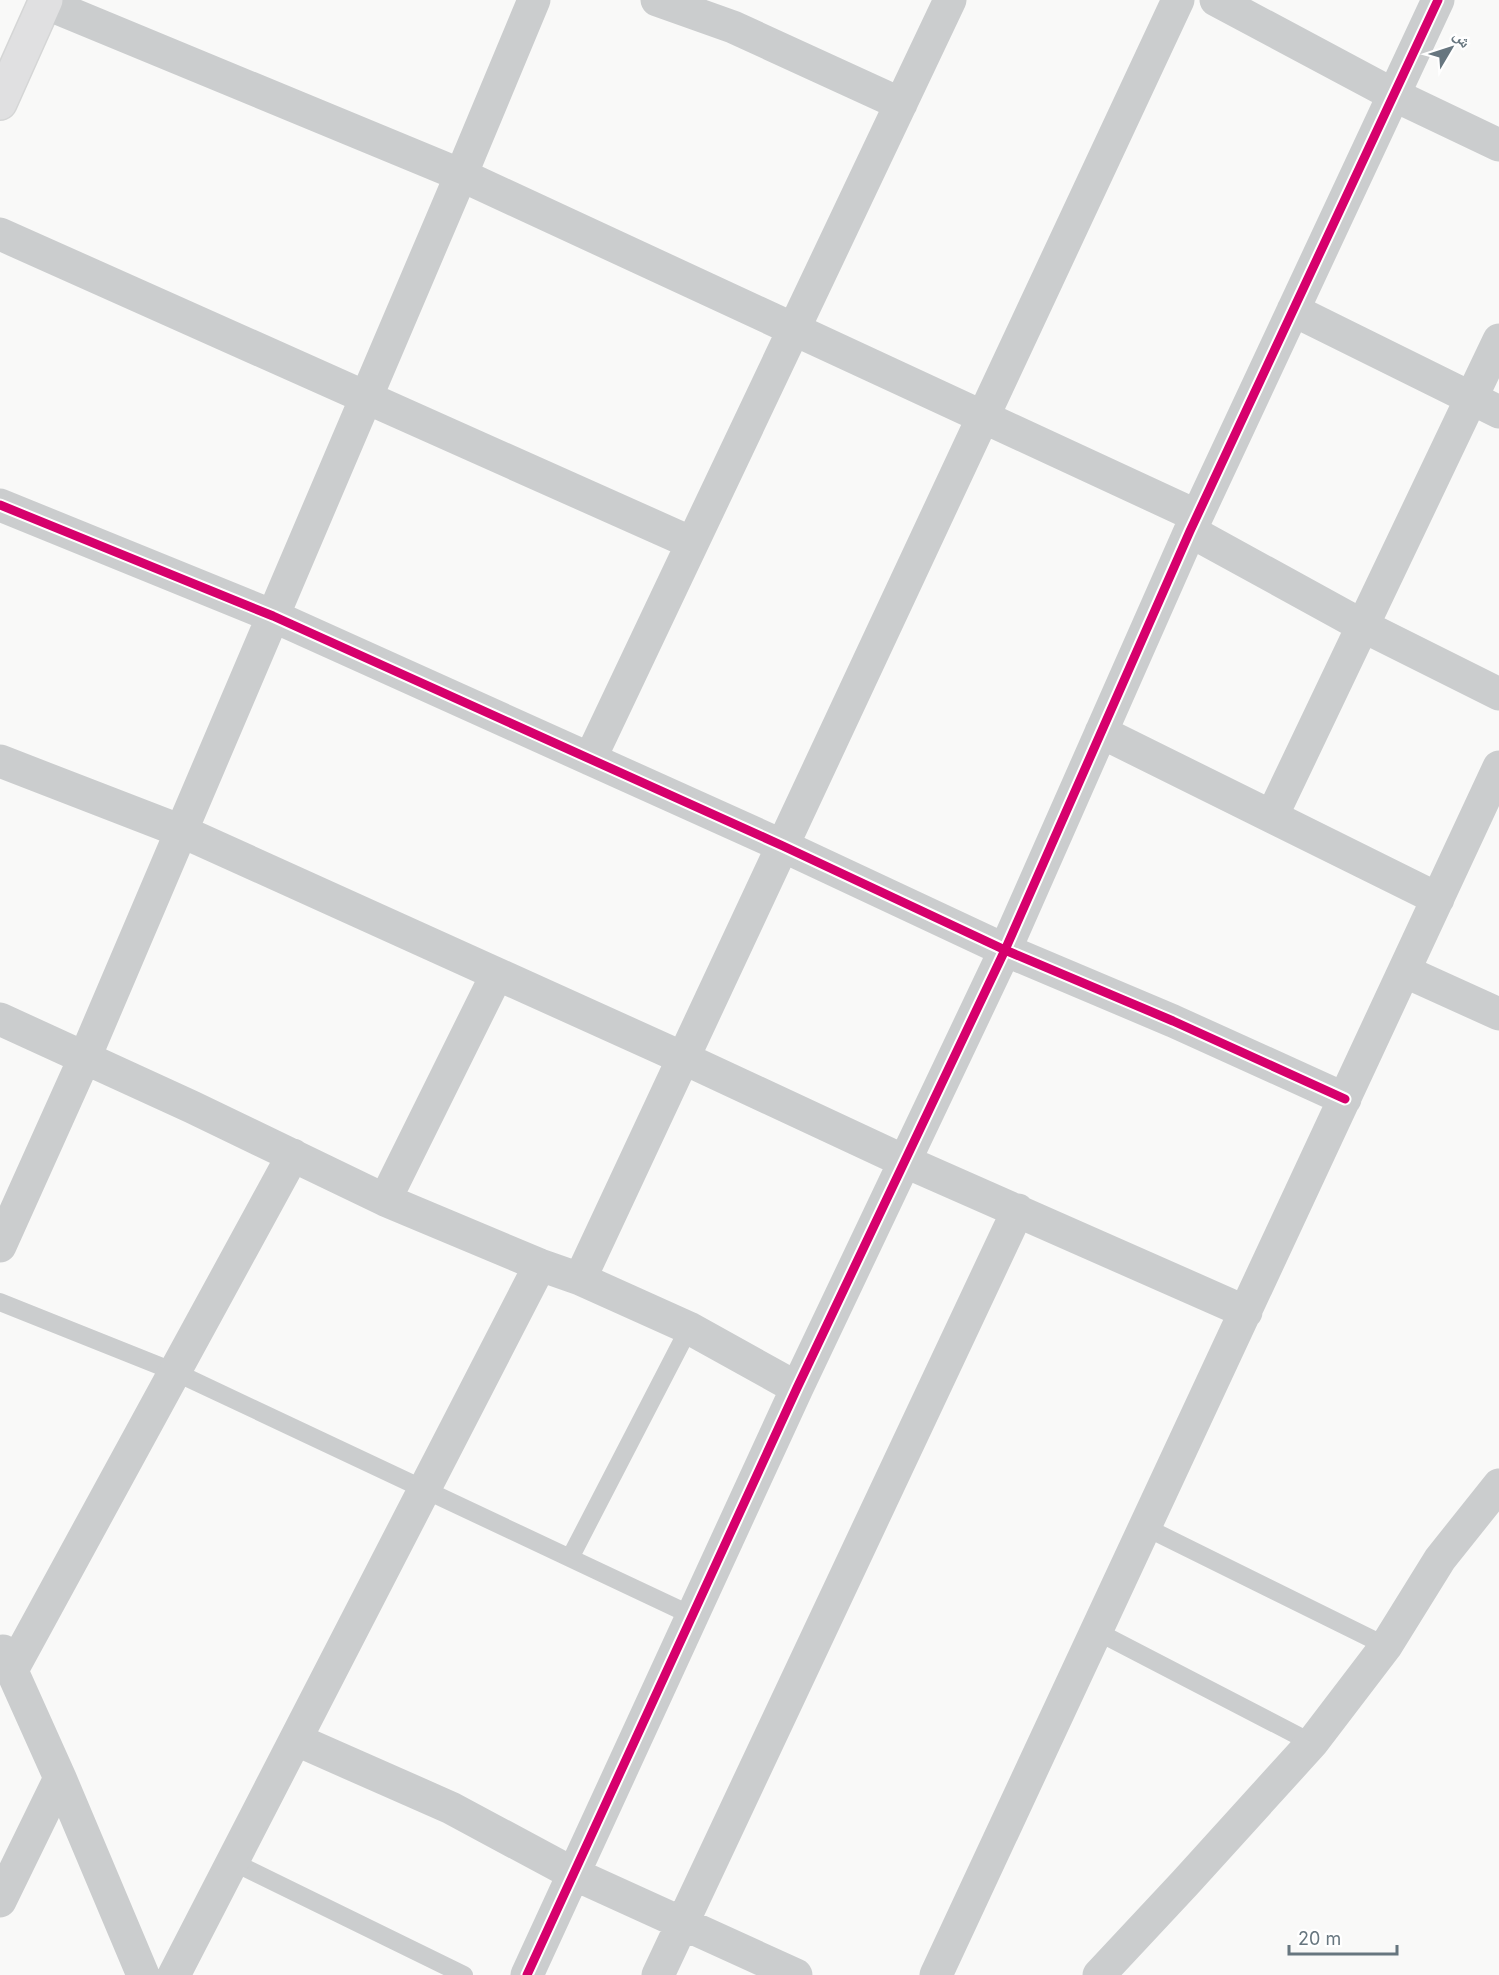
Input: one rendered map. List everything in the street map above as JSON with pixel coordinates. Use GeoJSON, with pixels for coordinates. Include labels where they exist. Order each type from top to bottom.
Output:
{"type":"FeatureCollection","features":[{"type":"Feature","properties":{"kind":"street"},"geometry":{"type":"LineString","coordinates":[[0,1246],[85,1057],[534,0]]}},
{"type":"Feature","properties":{"kind":"street"},"geometry":{"type":"LineString","coordinates":[[657,0],[733,27],[901,104]]}},
{"type":"Feature","properties":{"kind":"street"},"geometry":{"type":"LineString","coordinates":[[590,759],[950,0]]}},
{"type":"Feature","properties":{"kind":"street"},"geometry":{"type":"LineString","coordinates":[[580,1279],[1178,0]]}},
{"type":"Feature","properties":{"kind":"street"},"geometry":{"type":"LineString","coordinates":[[1216,0],[1394,95],[1499,145]]}},
{"type":"Feature","properties":{"kind":"street"},"geometry":{"type":"LineString","coordinates":[[527,1975],[797,1388],[1005,950],[1193,524],[1438,0]]}},
{"type":"Feature","properties":{"kind":"street"},"geometry":{"type":"LineString","coordinates":[[0,103],[45,2],[461,176],[983,417],[1193,524],[1363,626],[1499,694]]}},
{"type":"Feature","properties":{"kind":"street"},"geometry":{"type":"LineString","coordinates":[[0,234],[692,543]]}},
{"type":"Feature","properties":{"kind":"street"},"geometry":{"type":"LineString","coordinates":[[1293,310],[1485,405]]}},
{"type":"Feature","properties":{"kind":"street"},"geometry":{"type":"LineString","coordinates":[[1272,816],[1363,626],[1485,405],[1499,340]]}},
{"type":"Feature","properties":{"kind":"street"},"geometry":{"type":"LineString","coordinates":[[0,505],[273,616],[783,846],[1005,950],[1173,1021],[1345,1098]]}},
{"type":"Feature","properties":{"kind":"street"},"geometry":{"type":"LineString","coordinates":[[1101,732],[1438,899]]}},
{"type":"Feature","properties":{"kind":"street"},"geometry":{"type":"LineString","coordinates":[[0,761],[181,831],[683,1058],[904,1161],[1246,1312]]}},
{"type":"Feature","properties":{"kind":"street"},"geometry":{"type":"LineString","coordinates":[[936,1975],[1499,768]]}},
{"type":"Feature","properties":{"kind":"street"},"geometry":{"type":"LineString","coordinates":[[1404,971],[1499,1014]]}},
{"type":"Feature","properties":{"kind":"street"},"geometry":{"type":"LineString","coordinates":[[385,1200],[497,974]]}},
{"type":"Feature","properties":{"kind":"street"},"geometry":{"type":"LineString","coordinates":[[0,1019],[385,1200],[540,1265],[580,1279],[689,1328],[797,1388]]}},
{"type":"Feature","properties":{"kind":"street"},"geometry":{"type":"LineString","coordinates":[[143,1975],[6,1657],[175,1372],[293,1155]]}},
{"type":"Feature","properties":{"kind":"street"},"geometry":{"type":"LineString","coordinates":[[658,1975],[1018,1210]]}},
{"type":"Feature","properties":{"kind":"street"},"geometry":{"type":"LineString","coordinates":[[174,1975],[540,1265]]}},
{"type":"Feature","properties":{"kind":"street"},"geometry":{"type":"LineString","coordinates":[[1098,1975],[1312,1743],[1386,1646],[1440,1559],[1499,1485]]}},
{"type":"Feature","properties":{"kind":"street"},"geometry":{"type":"LineString","coordinates":[[297,1740],[452,1808],[574,1874],[796,1975]]}},
{"type":"Feature","properties":{"kind":"street"},"geometry":{"type":"LineString","coordinates":[[0,1901],[60,1778]]}},
{"type":"Feature","properties":{"kind":"lane"},"geometry":{"type":"LineString","coordinates":[[0,1302],[175,1372],[693,1616]]}},
{"type":"Feature","properties":{"kind":"lane"},"geometry":{"type":"LineString","coordinates":[[570,1558],[689,1328]]}},
{"type":"Feature","properties":{"kind":"lane"},"geometry":{"type":"LineString","coordinates":[[1145,1527],[1386,1646]]}},
{"type":"Feature","properties":{"kind":"lane"},"geometry":{"type":"LineString","coordinates":[[1096,1631],[1312,1743]]}},
{"type":"Feature","properties":{"kind":"lane"},"geometry":{"type":"LineString","coordinates":[[233,1862],[464,1975]]}},
{"type":"Feature","properties":{"kind":"cycle path"},"geometry":{"type":"LineString","coordinates":[[527,1975],[797,1388],[1005,950],[1190,531],[1438,0]]}},
{"type":"Feature","properties":{"kind":"cycle path"},"geometry":{"type":"LineString","coordinates":[[0,505],[273,616],[783,846],[1005,950],[1173,1021],[1345,1099]]}}]}
